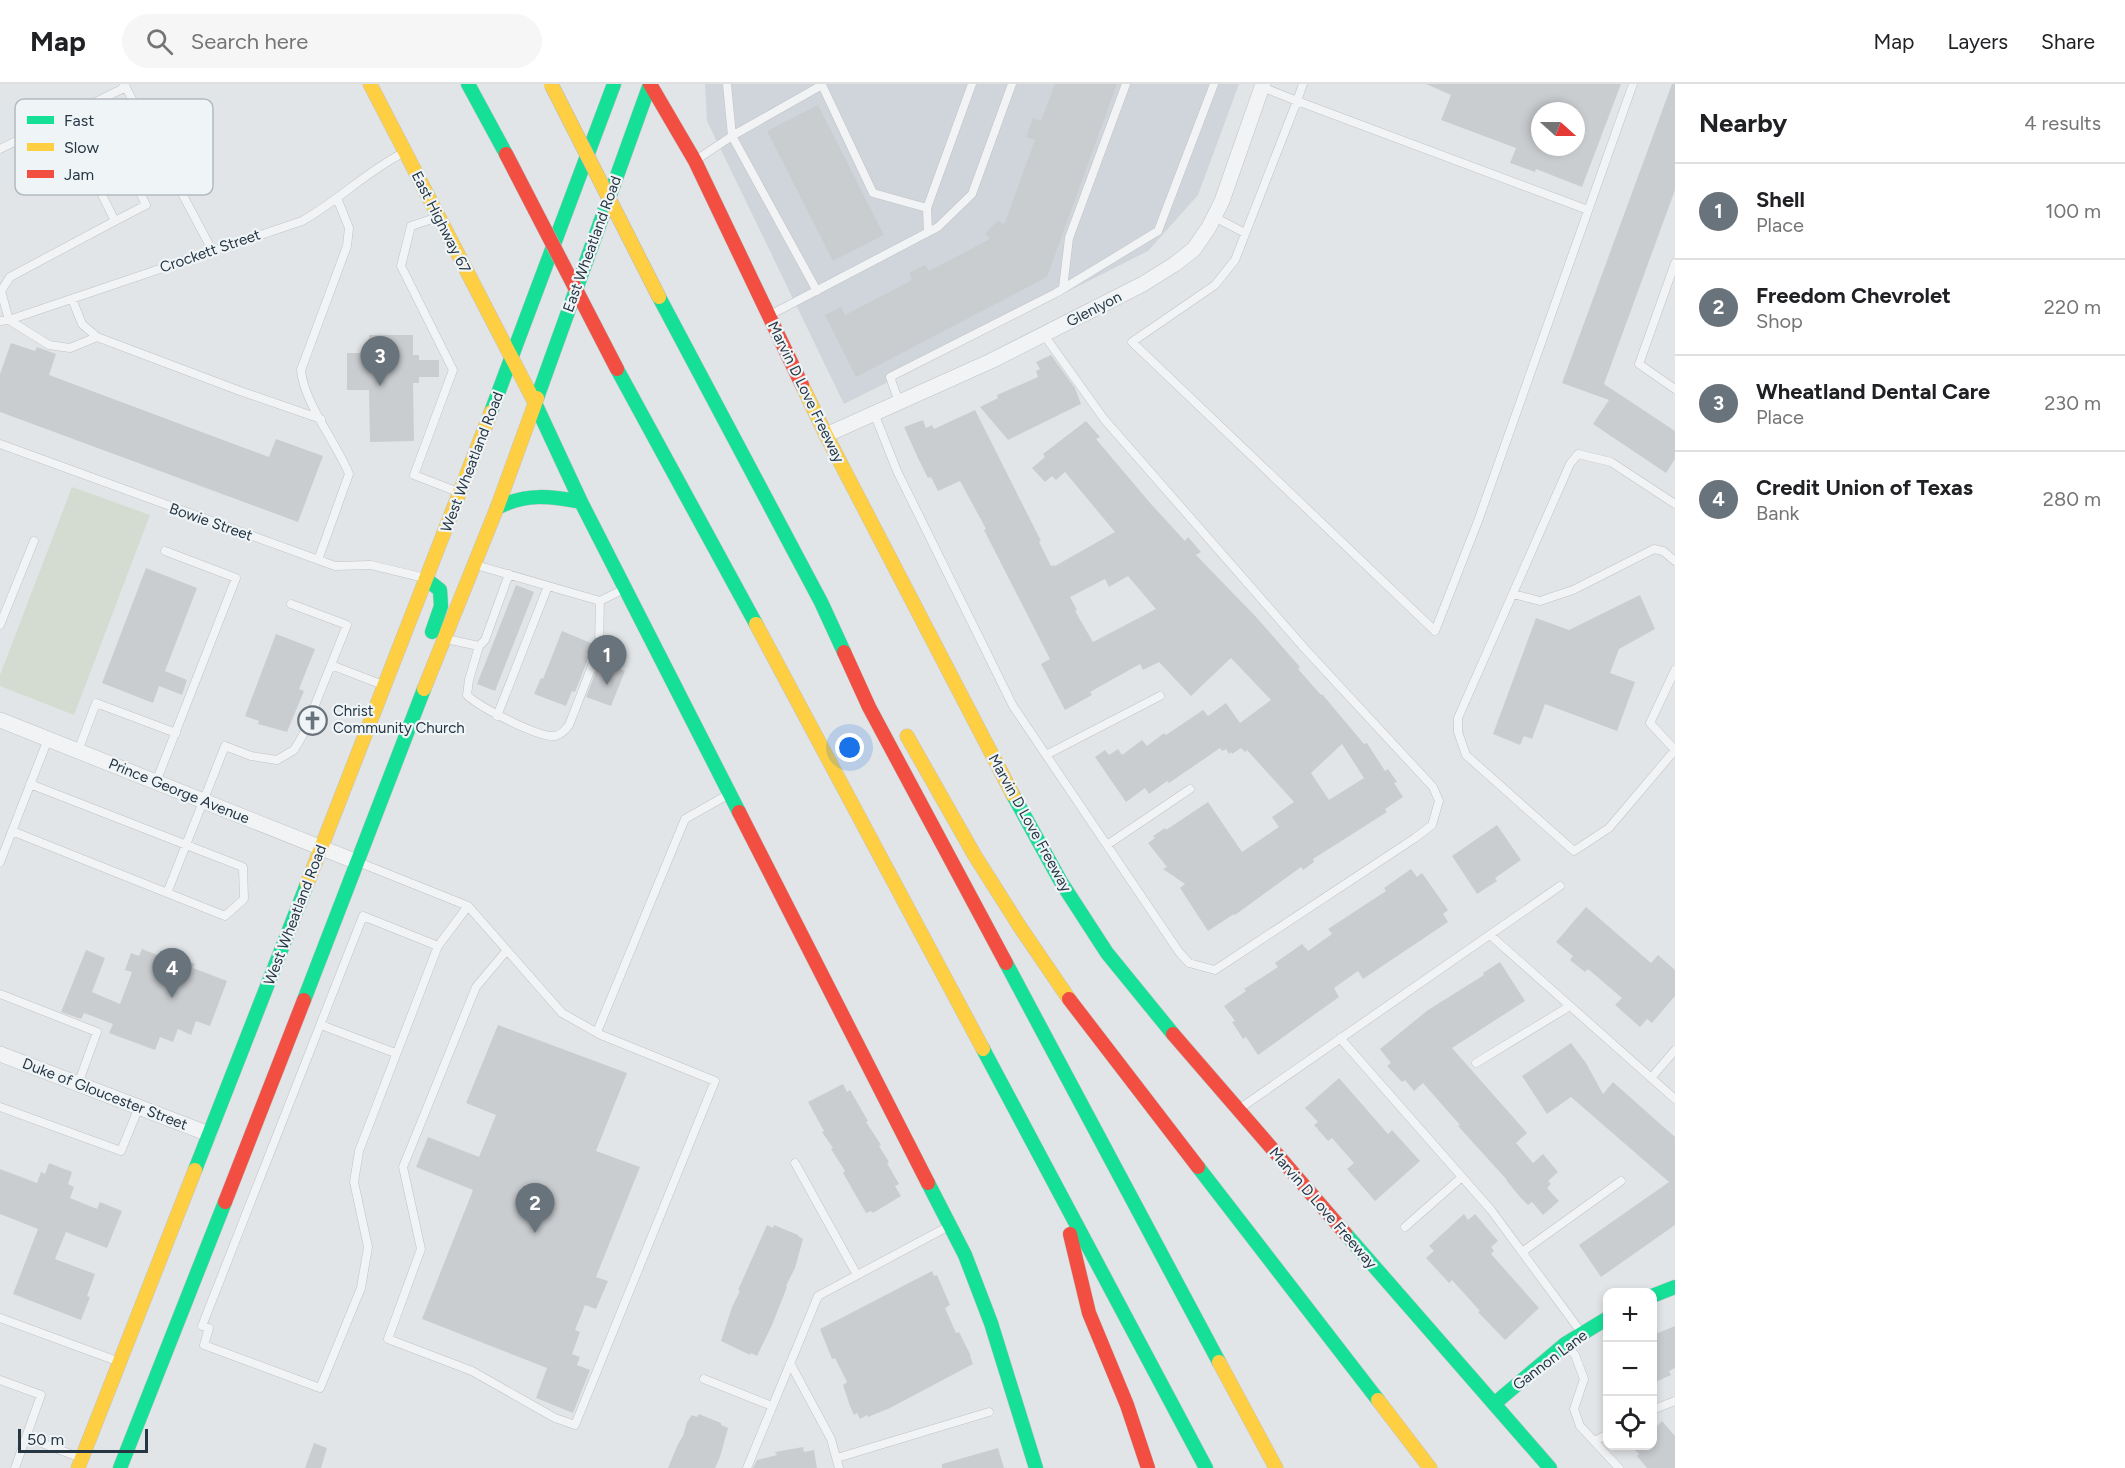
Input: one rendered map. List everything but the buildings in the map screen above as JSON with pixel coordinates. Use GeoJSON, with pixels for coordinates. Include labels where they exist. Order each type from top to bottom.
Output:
{"type":"FeatureCollection","features":[{"type":"Feature","properties":{"kind":"main road","name":"East Highway 67"},"geometry":{"type":"LineString","coordinates":[[370,84],[511,361]]}},
{"type":"Feature","properties":{"kind":"main road"},"geometry":{"type":"LineString","coordinates":[[468,84],[617,369],[807,718],[1206,1468]]}},
{"type":"Feature","properties":{"kind":"main road"},"geometry":{"type":"LineString","coordinates":[[551,84],[600,185],[821,602],[869,707],[1276,1468]]}},
{"type":"Feature","properties":{"kind":"main road"},"geometry":{"type":"LineString","coordinates":[[614,84],[511,361],[535,404],[581,502],[965,1255],[991,1323],[1036,1468]]}},
{"type":"Feature","properties":{"kind":"main road","name":"Marvin D Love Freeway"},"geometry":{"type":"LineString","coordinates":[[650,84],[695,161],[826,435],[1017,802],[1061,882],[1107,953],[1155,1014],[1237,1110],[1550,1468]]}},
{"type":"Feature","properties":{"kind":"main road","name":"East Wheatland Road"},"geometry":{"type":"LineString","coordinates":[[535,404],[650,84]]}},
{"type":"Feature","properties":{"kind":"main road","name":"West Wheatland Road"},"geometry":{"type":"LineString","coordinates":[[80,1463],[120,1362],[138,1331],[209,1134],[511,361]]}},
{"type":"Feature","properties":{"kind":"main road"},"geometry":{"type":"LineString","coordinates":[[120,1468],[165,1342],[357,862],[497,507],[535,404]]}},
{"type":"Feature","properties":{"kind":"main road"},"geometry":{"type":"LineString","coordinates":[[497,507],[510,499],[524,496],[545,495],[581,502]]}},
{"type":"Feature","properties":{"kind":"main road"},"geometry":{"type":"LineString","coordinates":[[415,712],[425,654],[441,606],[440,590],[426,579]]}},
{"type":"Feature","properties":{"kind":"main road"},"geometry":{"type":"LineString","coordinates":[[821,602],[867,671]]}},
{"type":"Feature","properties":{"kind":"main road"},"geometry":{"type":"LineString","coordinates":[[899,722],[975,856],[1079,1013],[1430,1468]]}},
{"type":"Feature","properties":{"kind":"main road"},"geometry":{"type":"LineString","coordinates":[[1061,1195],[1089,1313],[1127,1405],[1148,1468]]}},
{"type":"Feature","properties":{"kind":"main road"},"geometry":{"type":"LineString","coordinates":[[1657,1294],[1675,1287]]}},
{"type":"Feature","properties":{"kind":"main road","name":"Gannon Lane"},"geometry":{"type":"LineString","coordinates":[[1494,1404],[1565,1344],[1603,1321]]}},
{"type":"Feature","properties":{"kind":"street","name":"Glenlyon"},"geometry":{"type":"LineString","coordinates":[[826,435],[1044,335],[1143,284],[1194,249],[1222,201],[1262,86]]}},
{"type":"Feature","properties":{"kind":"street","name":"Prince George Avenue"},"geometry":{"type":"LineString","coordinates":[[0,720],[357,862]]}},
{"type":"Feature","properties":{"kind":"street","name":"Duke of Gloucester Street"},"geometry":{"type":"LineString","coordinates":[[0,1054],[209,1134]]}},
{"type":"Feature","properties":{"kind":"lane"},"geometry":{"type":"LineString","coordinates":[[726,84],[732,136],[817,291]]}},
{"type":"Feature","properties":{"kind":"lane"},"geometry":{"type":"LineString","coordinates":[[928,232],[927,208],[972,84]]}},
{"type":"Feature","properties":{"kind":"lane"},"geometry":{"type":"LineString","coordinates":[[769,316],[938,227],[972,194],[1012,84]]}},
{"type":"Feature","properties":{"kind":"lane"},"geometry":{"type":"LineString","coordinates":[[1063,288],[1070,238],[1126,84]]}},
{"type":"Feature","properties":{"kind":"lane"},"geometry":{"type":"LineString","coordinates":[[899,402],[890,377],[1063,288],[1158,231],[1214,84]]}},
{"type":"Feature","properties":{"kind":"lane"},"geometry":{"type":"LineString","coordinates":[[1303,84],[1235,260],[1215,285],[1132,342],[1435,631],[1478,521],[1633,84]]}},
{"type":"Feature","properties":{"kind":"lane"},"geometry":{"type":"LineString","coordinates":[[98,99],[125,85],[132,99]]}},
{"type":"Feature","properties":{"kind":"lane"},"geometry":{"type":"LineString","coordinates":[[695,161],[732,136],[822,85],[873,194],[927,208]]}},
{"type":"Feature","properties":{"kind":"lane"},"geometry":{"type":"LineString","coordinates":[[1262,86],[1588,210]]}},
{"type":"Feature","properties":{"kind":"lane"},"geometry":{"type":"LineString","coordinates":[[0,149],[15,141]]}},
{"type":"Feature","properties":{"kind":"lane","name":"Crockett Street"},"geometry":{"type":"LineString","coordinates":[[4,321],[302,220],[337,198],[386,161],[405,152]]}},
{"type":"Feature","properties":{"kind":"lane"},"geometry":{"type":"LineString","coordinates":[[102,195],[115,221]]}},
{"type":"Feature","properties":{"kind":"lane"},"geometry":{"type":"LineString","coordinates":[[97,337],[70,348],[49,345],[4,321],[1,291],[10,277],[146,205],[141,195]]}},
{"type":"Feature","properties":{"kind":"lane"},"geometry":{"type":"LineString","coordinates":[[183,195],[212,250]]}},
{"type":"Feature","properties":{"kind":"lane"},"geometry":{"type":"LineString","coordinates":[[318,560],[349,474],[343,458],[302,385],[301,370],[347,246],[349,228],[337,198]]}},
{"type":"Feature","properties":{"kind":"lane"},"geometry":{"type":"LineString","coordinates":[[439,216],[411,226],[401,266],[453,370],[414,475],[460,493]]}},
{"type":"Feature","properties":{"kind":"lane"},"geometry":{"type":"LineString","coordinates":[[1214,217],[1245,233]]}},
{"type":"Feature","properties":{"kind":"lane"},"geometry":{"type":"LineString","coordinates":[[1675,263],[1639,364],[1675,389]]}},
{"type":"Feature","properties":{"kind":"lane"},"geometry":{"type":"LineString","coordinates":[[72,299],[82,324],[97,337],[321,419]]}},
{"type":"Feature","properties":{"kind":"lane"},"geometry":{"type":"LineString","coordinates":[[874,413],[897,471],[1012,705],[1179,952],[1189,963],[1215,970],[1415,838],[1432,825],[1439,801],[1433,787],[1306,651],[1104,419],[1044,335]]}},
{"type":"Feature","properties":{"kind":"lane","name":"Bowie Street"},"geometry":{"type":"LineString","coordinates":[[0,444],[335,566],[371,565],[426,579]]}},
{"type":"Feature","properties":{"kind":"lane"},"geometry":{"type":"LineString","coordinates":[[1675,504],[1611,462],[1578,454],[1570,464],[1458,718],[1458,732],[1466,755],[1574,851],[1610,828],[1675,750],[1650,723],[1675,670]]}},
{"type":"Feature","properties":{"kind":"lane"},"geometry":{"type":"LineString","coordinates":[[0,625],[34,541]]}},
{"type":"Feature","properties":{"kind":"lane"},"geometry":{"type":"LineString","coordinates":[[1513,594],[1540,600],[1573,590],[1654,549],[1663,551],[1675,561]]}},
{"type":"Feature","properties":{"kind":"lane"},"geometry":{"type":"LineString","coordinates":[[156,782],[237,578],[165,551]]}},
{"type":"Feature","properties":{"kind":"lane"},"geometry":{"type":"LineString","coordinates":[[473,564],[600,601],[625,589]]}},
{"type":"Feature","properties":{"kind":"lane"},"geometry":{"type":"LineString","coordinates":[[509,574],[485,640],[479,646],[467,695],[497,716],[552,736],[562,733],[569,725],[594,661],[599,644],[600,601]]}},
{"type":"Feature","properties":{"kind":"lane"},"geometry":{"type":"LineString","coordinates":[[497,716],[548,586]]}},
{"type":"Feature","properties":{"kind":"lane"},"geometry":{"type":"LineString","coordinates":[[167,892],[225,746],[251,756],[277,760],[294,750],[303,735],[347,625],[291,604]]}},
{"type":"Feature","properties":{"kind":"lane"},"geometry":{"type":"LineString","coordinates":[[444,639],[479,646]]}},
{"type":"Feature","properties":{"kind":"lane"},"geometry":{"type":"LineString","coordinates":[[331,664],[384,686]]}},
{"type":"Feature","properties":{"kind":"lane"},"geometry":{"type":"LineString","coordinates":[[1046,755],[1160,696]]}},
{"type":"Feature","properties":{"kind":"lane"},"geometry":{"type":"LineString","coordinates":[[78,751],[96,703],[176,733]]}},
{"type":"Feature","properties":{"kind":"lane"},"geometry":{"type":"LineString","coordinates":[[0,862],[48,739]]}},
{"type":"Feature","properties":{"kind":"lane"},"geometry":{"type":"LineString","coordinates":[[12,831],[225,915],[244,899],[243,867],[30,784]]}},
{"type":"Feature","properties":{"kind":"lane"},"geometry":{"type":"LineString","coordinates":[[1107,845],[1190,789]]}},
{"type":"Feature","properties":{"kind":"lane"},"geometry":{"type":"LineString","coordinates":[[597,1032],[685,819],[730,793]]}},
{"type":"Feature","properties":{"kind":"lane"},"geometry":{"type":"LineString","coordinates":[[357,862],[468,906],[562,1012],[597,1032],[716,1082],[575,1425],[555,1418],[472,1371],[388,1339],[421,1249],[403,1167],[476,987],[507,950]]}},
{"type":"Feature","properties":{"kind":"lane"},"geometry":{"type":"LineString","coordinates":[[1237,1110],[1560,886]]}},
{"type":"Feature","properties":{"kind":"lane"},"geometry":{"type":"LineString","coordinates":[[438,946],[363,916],[202,1326],[209,1329],[204,1345],[320,1388],[361,1288],[368,1246],[355,1191],[359,1151],[438,946],[468,906]]}},
{"type":"Feature","properties":{"kind":"lane"},"geometry":{"type":"LineString","coordinates":[[1490,935],[1675,1099]]}},
{"type":"Feature","properties":{"kind":"lane"},"geometry":{"type":"LineString","coordinates":[[0,994],[98,1032],[78,1084]]}},
{"type":"Feature","properties":{"kind":"lane"},"geometry":{"type":"LineString","coordinates":[[1476,1063],[1570,1006]]}},
{"type":"Feature","properties":{"kind":"lane"},"geometry":{"type":"LineString","coordinates":[[321,1025],[395,1053]]}},
{"type":"Feature","properties":{"kind":"lane"},"geometry":{"type":"LineString","coordinates":[[1340,1038],[1491,1210],[1582,1334]]}},
{"type":"Feature","properties":{"kind":"lane"},"geometry":{"type":"LineString","coordinates":[[1651,1078],[1675,1050]]}},
{"type":"Feature","properties":{"kind":"lane"},"geometry":{"type":"LineString","coordinates":[[0,1107],[121,1151],[139,1107]]}},
{"type":"Feature","properties":{"kind":"lane"},"geometry":{"type":"LineString","coordinates":[[795,1163],[857,1275]]}},
{"type":"Feature","properties":{"kind":"lane"},"geometry":{"type":"LineString","coordinates":[[1405,1227],[1462,1177]]}},
{"type":"Feature","properties":{"kind":"lane"},"geometry":{"type":"LineString","coordinates":[[1522,1252],[1621,1181]]}},
{"type":"Feature","properties":{"kind":"lane"},"geometry":{"type":"LineString","coordinates":[[747,1468],[818,1296],[950,1225]]}},
{"type":"Feature","properties":{"kind":"lane"},"geometry":{"type":"LineString","coordinates":[[0,1318],[120,1362]]}},
{"type":"Feature","properties":{"kind":"lane"},"geometry":{"type":"LineString","coordinates":[[1565,1344],[1575,1355],[1584,1379],[1574,1409],[1580,1426],[1619,1468]]}},
{"type":"Feature","properties":{"kind":"lane"},"geometry":{"type":"LineString","coordinates":[[790,1363],[831,1439],[839,1468]]}},
{"type":"Feature","properties":{"kind":"lane"},"geometry":{"type":"LineString","coordinates":[[704,1379],[772,1406]]}},
{"type":"Feature","properties":{"kind":"lane"},"geometry":{"type":"LineString","coordinates":[[0,1380],[41,1395],[15,1468]]}},
{"type":"Feature","properties":{"kind":"lane"},"geometry":{"type":"LineString","coordinates":[[1657,1408],[1675,1401]]}},
{"type":"Feature","properties":{"kind":"lane"},"geometry":{"type":"LineString","coordinates":[[837,1458],[989,1412]]}},
{"type":"Feature","properties":{"kind":"lane"},"geometry":{"type":"LineString","coordinates":[[26,1437],[80,1463]]}},
{"type":"Feature","properties":{"kind":"lane"},"geometry":{"type":"LineString","coordinates":[[1595,1441],[1603,1437]]}},
{"type":"Feature","properties":{"kind":"shaded area"},"geometry":{"type":"Polygon","coordinates":[[[705,84],[1239,84],[1198,195],[1148,251],[844,404],[707,121],[705,84]]]}},
{"type":"Feature","properties":{"kind":"shaded area"},"geometry":{"type":"Polygon","coordinates":[[[72,487],[150,515],[74,715],[0,686],[0,675],[72,487]]]}},
{"type":"Feature","properties":{"kind":"traffic: fast"},"geometry":{"type":"LineString","coordinates":[[468,84],[506,154]]}},
{"type":"Feature","properties":{"kind":"traffic: fast"},"geometry":{"type":"LineString","coordinates":[[491,412],[614,84]]}},
{"type":"Feature","properties":{"kind":"traffic: fast"},"geometry":{"type":"LineString","coordinates":[[537,398],[650,84]]}},
{"type":"Feature","properties":{"kind":"traffic: fast"},"geometry":{"type":"LineString","coordinates":[[659,297],[821,602],[844,652]]}},
{"type":"Feature","properties":{"kind":"traffic: fast"},"geometry":{"type":"LineString","coordinates":[[617,369],[756,624]]}},
{"type":"Feature","properties":{"kind":"traffic: fast"},"geometry":{"type":"LineString","coordinates":[[534,401],[581,502],[739,812]]}},
{"type":"Feature","properties":{"kind":"traffic: fast"},"geometry":{"type":"LineString","coordinates":[[497,508],[518,500],[538,497],[581,502]]}},
{"type":"Feature","properties":{"kind":"traffic: fast"},"geometry":{"type":"LineString","coordinates":[[426,579],[440,590],[441,606],[432,632]]}},
{"type":"Feature","properties":{"kind":"traffic: fast"},"geometry":{"type":"LineString","coordinates":[[304,1000],[424,689]]}},
{"type":"Feature","properties":{"kind":"traffic: fast"},"geometry":{"type":"LineString","coordinates":[[1013,795],[1061,882],[1107,953],[1173,1034]]}},
{"type":"Feature","properties":{"kind":"traffic: fast"},"geometry":{"type":"LineString","coordinates":[[195,1170],[307,884]]}},
{"type":"Feature","properties":{"kind":"traffic: fast"},"geometry":{"type":"LineString","coordinates":[[1006,963],[1219,1362]]}},
{"type":"Feature","properties":{"kind":"traffic: fast"},"geometry":{"type":"LineString","coordinates":[[983,1049],[1206,1468]]}},
{"type":"Feature","properties":{"kind":"traffic: fast"},"geometry":{"type":"LineString","coordinates":[[1198,1167],[1378,1400]]}},
{"type":"Feature","properties":{"kind":"traffic: fast"},"geometry":{"type":"LineString","coordinates":[[928,1183],[965,1255],[991,1323],[1036,1468]]}},
{"type":"Feature","properties":{"kind":"traffic: fast"},"geometry":{"type":"LineString","coordinates":[[120,1468],[225,1202]]}},
{"type":"Feature","properties":{"kind":"traffic: fast"},"geometry":{"type":"LineString","coordinates":[[1345,1233],[1550,1468]]}},
{"type":"Feature","properties":{"kind":"traffic: fast"},"geometry":{"type":"LineString","coordinates":[[1657,1294],[1675,1287]]}},
{"type":"Feature","properties":{"kind":"traffic: fast"},"geometry":{"type":"LineString","coordinates":[[1494,1404],[1565,1344],[1603,1321]]}},
{"type":"Feature","properties":{"kind":"traffic: slow"},"geometry":{"type":"LineString","coordinates":[[370,84],[534,401]]}},
{"type":"Feature","properties":{"kind":"traffic: slow"},"geometry":{"type":"LineString","coordinates":[[551,84],[659,297]]}},
{"type":"Feature","properties":{"kind":"traffic: slow"},"geometry":{"type":"LineString","coordinates":[[802,385],[1013,795]]}},
{"type":"Feature","properties":{"kind":"traffic: slow"},"geometry":{"type":"LineString","coordinates":[[424,689],[497,508],[537,398]]}},
{"type":"Feature","properties":{"kind":"traffic: slow"},"geometry":{"type":"LineString","coordinates":[[307,884],[491,412]]}},
{"type":"Feature","properties":{"kind":"traffic: slow"},"geometry":{"type":"LineString","coordinates":[[756,624],[983,1049]]}},
{"type":"Feature","properties":{"kind":"traffic: slow"},"geometry":{"type":"LineString","coordinates":[[907,736],[975,856],[1069,999]]}},
{"type":"Feature","properties":{"kind":"traffic: slow"},"geometry":{"type":"LineString","coordinates":[[78,1468],[195,1170]]}},
{"type":"Feature","properties":{"kind":"traffic: slow"},"geometry":{"type":"LineString","coordinates":[[1219,1362],[1276,1468]]}},
{"type":"Feature","properties":{"kind":"traffic: slow"},"geometry":{"type":"LineString","coordinates":[[1378,1400],[1430,1468]]}},
{"type":"Feature","properties":{"kind":"traffic: jam"},"geometry":{"type":"LineString","coordinates":[[650,84],[695,161],[802,385]]}},
{"type":"Feature","properties":{"kind":"traffic: jam"},"geometry":{"type":"LineString","coordinates":[[506,154],[617,369]]}},
{"type":"Feature","properties":{"kind":"traffic: jam"},"geometry":{"type":"LineString","coordinates":[[844,652],[869,707],[1006,963]]}},
{"type":"Feature","properties":{"kind":"traffic: jam"},"geometry":{"type":"LineString","coordinates":[[739,812],[928,1183]]}},
{"type":"Feature","properties":{"kind":"traffic: jam"},"geometry":{"type":"LineString","coordinates":[[1069,999],[1198,1167]]}},
{"type":"Feature","properties":{"kind":"traffic: jam"},"geometry":{"type":"LineString","coordinates":[[225,1202],[304,1000]]}},
{"type":"Feature","properties":{"kind":"traffic: jam"},"geometry":{"type":"LineString","coordinates":[[1173,1034],[1345,1233]]}},
{"type":"Feature","properties":{"kind":"traffic: jam"},"geometry":{"type":"LineString","coordinates":[[1070,1234],[1089,1313],[1127,1405],[1148,1468]]}},
{"type":"Feature","properties":{"kind":"place","name":"Wheatland Dental Care"},"geometry":{"type":"Point","coordinates":[380,386]}},
{"type":"Feature","properties":{"kind":"place","name":"Shell"},"geometry":{"type":"Point","coordinates":[607,685]}},
{"type":"Feature","properties":{"kind":"place","name":"Christ Community Church"},"geometry":{"type":"Point","coordinates":[312,720]}},
{"type":"Feature","properties":{"kind":"place","name":"Credit Union of Texas"},"geometry":{"type":"Point","coordinates":[172,998]}},
{"type":"Feature","properties":{"kind":"place","name":"Freedom Chevrolet"},"geometry":{"type":"Point","coordinates":[535,1233]}}]}
